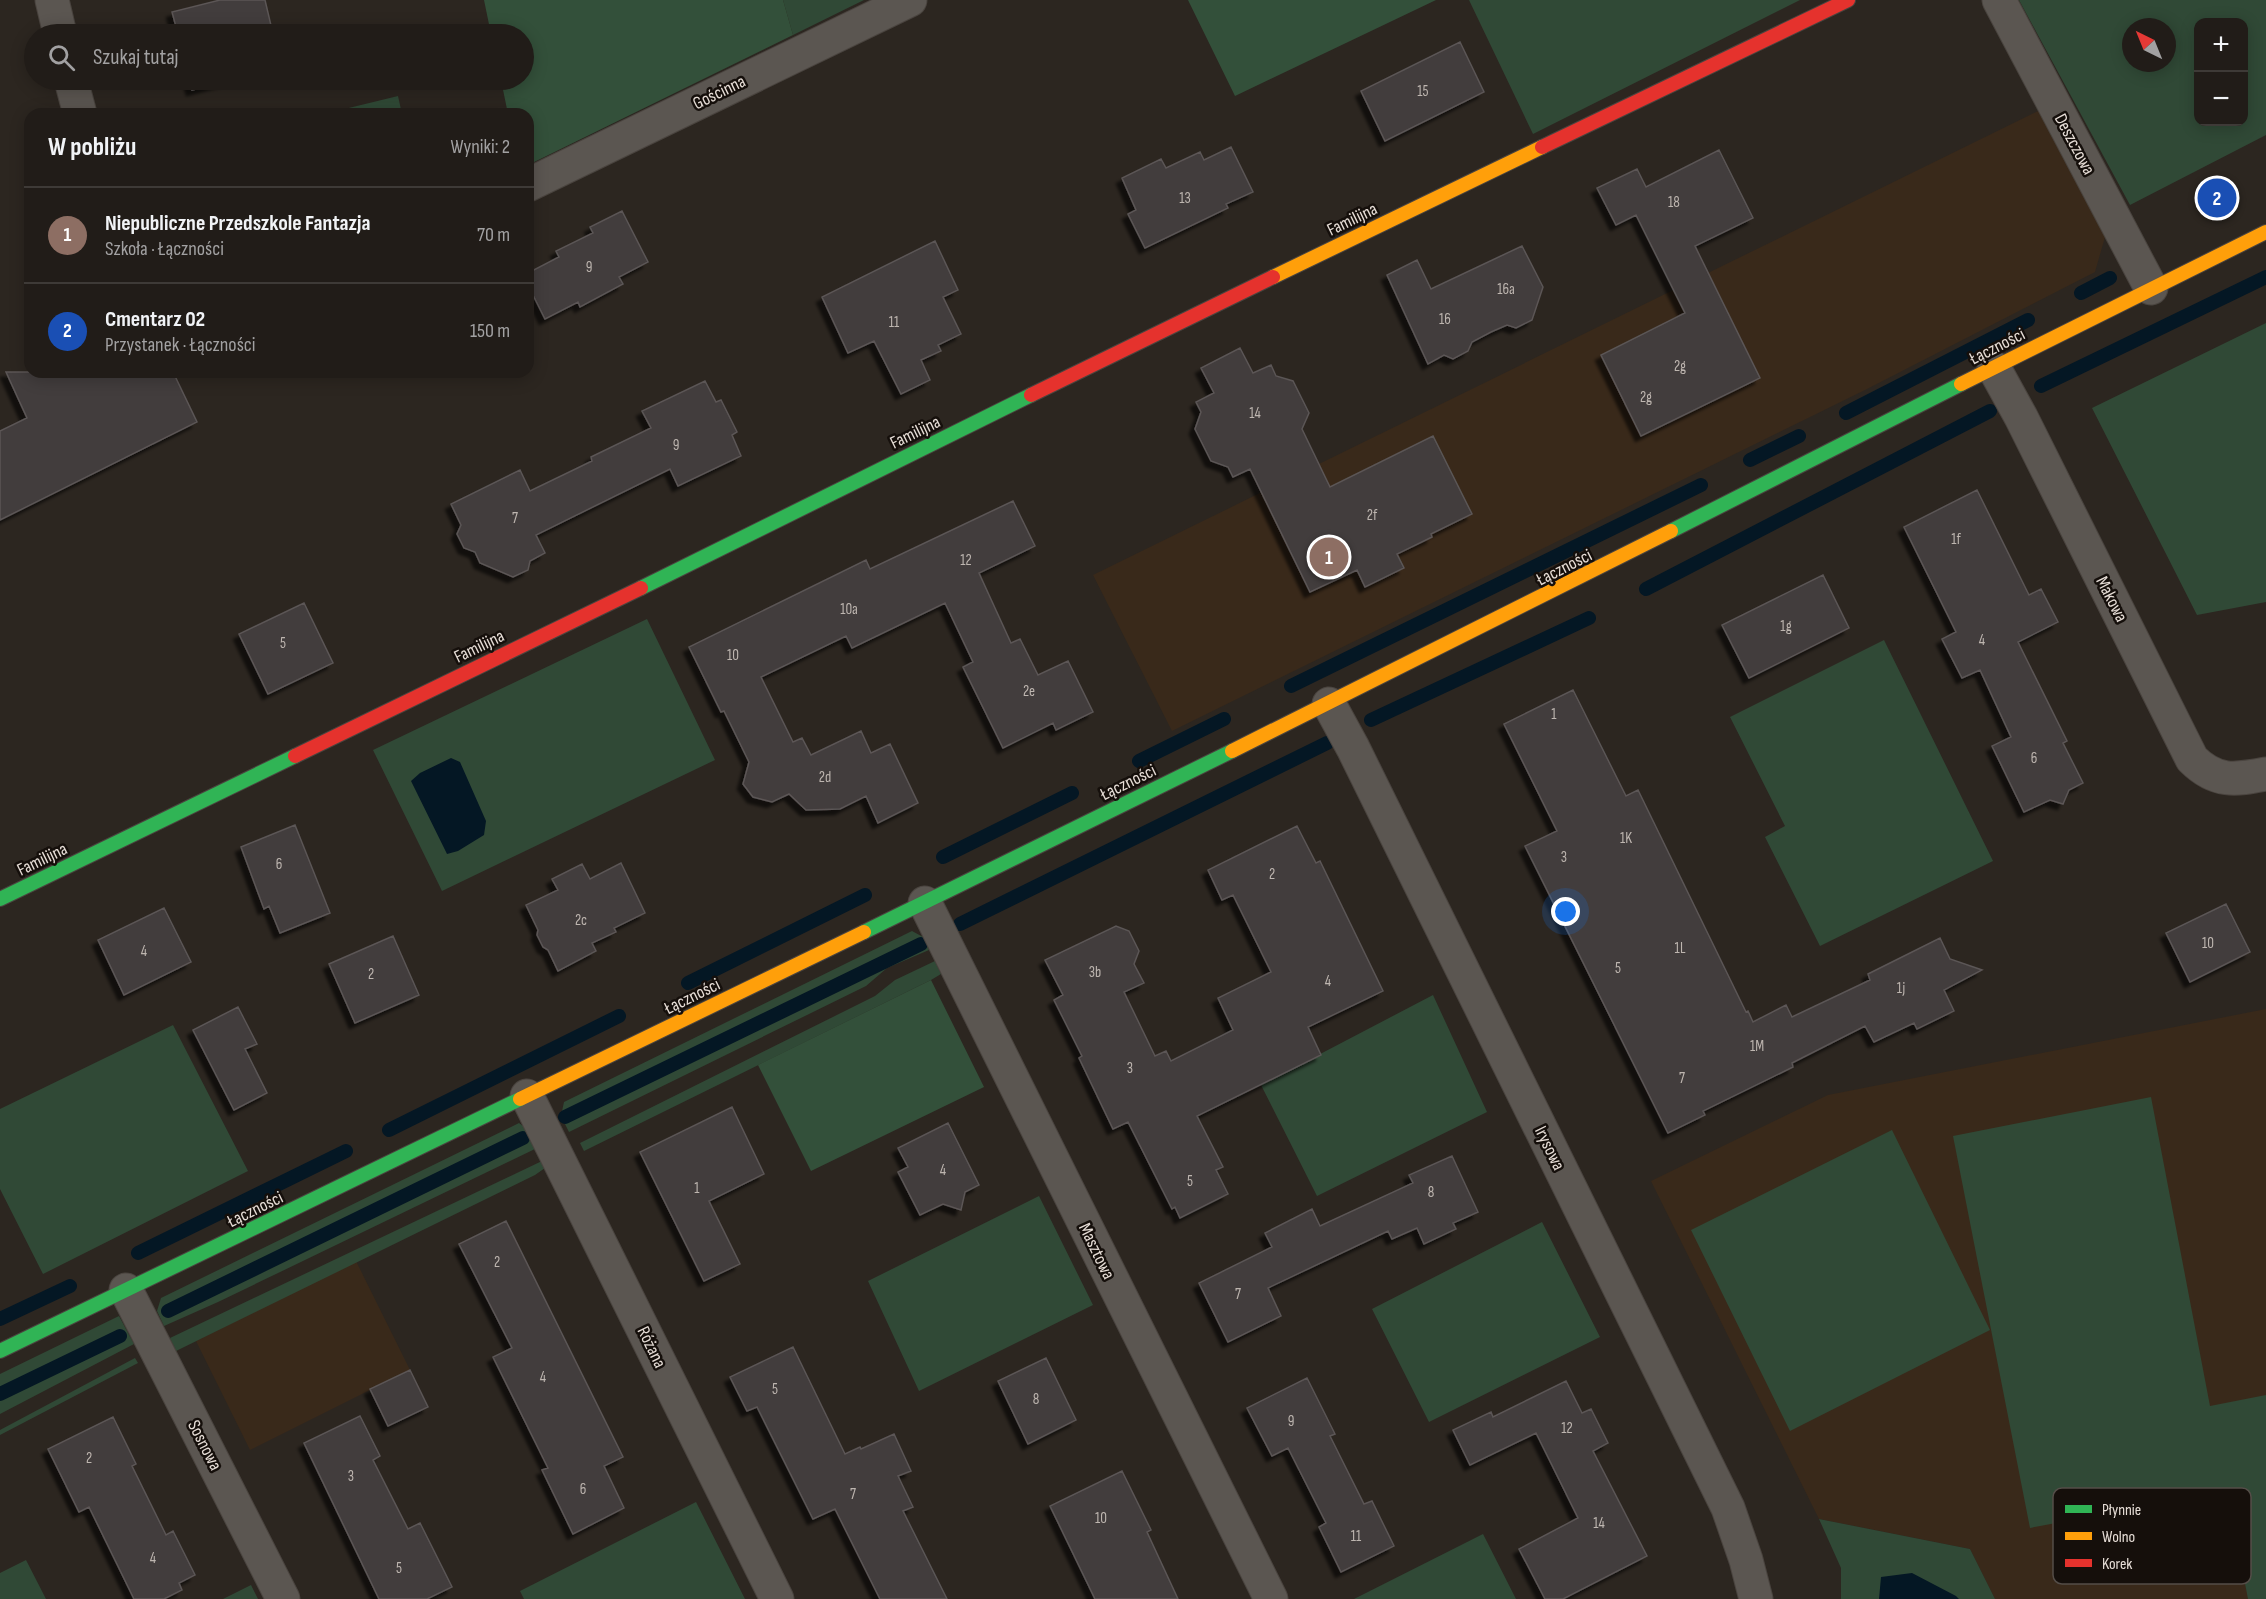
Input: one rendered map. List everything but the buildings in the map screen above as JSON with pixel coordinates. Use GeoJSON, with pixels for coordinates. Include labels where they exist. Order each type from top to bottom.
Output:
{"type":"FeatureCollection","features":[{"type":"Feature","properties":{"kind":"street"},"geometry":{"type":"LineString","coordinates":[[52,0],[58,24]]}},
{"type":"Feature","properties":{"kind":"street","name":"Gościnna"},"geometry":{"type":"LineString","coordinates":[[534,182],[910,0]]}},
{"type":"Feature","properties":{"kind":"street","name":"Familijna"},"geometry":{"type":"LineString","coordinates":[[0,899],[595,610],[1162,330],[1848,0]]}},
{"type":"Feature","properties":{"kind":"street","name":"Deszczowa"},"geometry":{"type":"LineString","coordinates":[[1999,0],[2151,288]]}},
{"type":"Feature","properties":{"kind":"street"},"geometry":{"type":"LineString","coordinates":[[74,90],[78,108]]}},
{"type":"Feature","properties":{"kind":"street","name":"Łączności"},"geometry":{"type":"LineString","coordinates":[[0,1351],[925,903],[1329,704],[2266,232]]}},
{"type":"Feature","properties":{"kind":"street","name":"Makowa"},"geometry":{"type":"LineString","coordinates":[[1994,368],[2026,426],[2192,759],[2214,777],[2237,778],[2266,774]]}},
{"type":"Feature","properties":{"kind":"street","name":"Irysowa"},"geometry":{"type":"LineString","coordinates":[[1329,704],[1353,748],[1728,1508],[1746,1560],[1756,1599]]}},
{"type":"Feature","properties":{"kind":"street","name":"Masztowa"},"geometry":{"type":"LineString","coordinates":[[925,903],[1271,1599]]}},
{"type":"Feature","properties":{"kind":"street","name":"Różana"},"geometry":{"type":"LineString","coordinates":[[527,1096],[777,1599]]}},
{"type":"Feature","properties":{"kind":"street","name":"Sosnowa"},"geometry":{"type":"LineString","coordinates":[[126,1290],[284,1599]]}},
{"type":"Feature","properties":{"kind":"shaded area"},"geometry":{"type":"Polygon","coordinates":[[[2042,109],[2107,230],[2095,272],[1867,389],[1172,731],[1093,575],[2042,109]]]}},
{"type":"Feature","properties":{"kind":"shaded area"},"geometry":{"type":"Polygon","coordinates":[[[2266,1009],[2266,1599],[1995,1599],[1970,1549],[1819,1519],[1651,1181],[1828,1095],[2266,1009]]]}},
{"type":"Feature","properties":{"kind":"shaded area"},"geometry":{"type":"Polygon","coordinates":[[[356,1261],[410,1370],[250,1450],[196,1341],[356,1261]]]}},
{"type":"Feature","properties":{"kind":"green space"},"geometry":{"type":"Polygon","coordinates":[[[484,0],[783,0],[793,35],[534,162],[534,108],[507,108],[503,90],[534,90],[534,24],[489,24],[484,0]]]}},
{"type":"Feature","properties":{"kind":"green space"},"geometry":{"type":"Polygon","coordinates":[[[783,0],[864,0],[793,35],[783,0]]]}},
{"type":"Feature","properties":{"kind":"green space"},"geometry":{"type":"Polygon","coordinates":[[[1188,0],[1436,0],[1235,96],[1188,0]]]}},
{"type":"Feature","properties":{"kind":"green space"},"geometry":{"type":"Polygon","coordinates":[[[1469,0],[1800,0],[1533,134],[1469,0]]]}},
{"type":"Feature","properties":{"kind":"green space"},"geometry":{"type":"Polygon","coordinates":[[[2019,0],[2266,0],[2266,135],[2130,205],[2019,0]]]}},
{"type":"Feature","properties":{"kind":"green space"},"geometry":{"type":"Polygon","coordinates":[[[398,96],[401,108],[349,108],[398,96]]]}},
{"type":"Feature","properties":{"kind":"green space"},"geometry":{"type":"Polygon","coordinates":[[[2266,323],[2266,602],[2197,615],[2092,408],[2266,323]]]}},
{"type":"Feature","properties":{"kind":"green space"},"geometry":{"type":"Polygon","coordinates":[[[647,619],[715,760],[442,891],[373,750],[647,619]]]}},
{"type":"Feature","properties":{"kind":"green space"},"geometry":{"type":"Polygon","coordinates":[[[1884,640],[1993,861],[1820,946],[1765,837],[1785,826],[1730,717],[1884,640]]]}},
{"type":"Feature","properties":{"kind":"green space"},"geometry":{"type":"Polygon","coordinates":[[[912,931],[923,937],[929,950],[887,968],[866,986],[569,1132],[561,1116],[564,1102],[912,931]]]}},
{"type":"Feature","properties":{"kind":"green space"},"geometry":{"type":"Polygon","coordinates":[[[935,961],[941,974],[931,980],[584,1151],[580,1143],[875,996],[895,980],[935,961]]]}},
{"type":"Feature","properties":{"kind":"green space"},"geometry":{"type":"Polygon","coordinates":[[[931,980],[984,1087],[811,1171],[758,1065],[931,980]]]}},
{"type":"Feature","properties":{"kind":"green space"},"geometry":{"type":"Polygon","coordinates":[[[1433,995],[1487,1112],[1317,1196],[1261,1085],[1433,995]]]}},
{"type":"Feature","properties":{"kind":"green space"},"geometry":{"type":"Polygon","coordinates":[[[173,1025],[248,1171],[43,1274],[0,1189],[0,1109],[173,1025]]]}},
{"type":"Feature","properties":{"kind":"green space"},"geometry":{"type":"Polygon","coordinates":[[[2151,1097],[2210,1406],[2266,1395],[2266,1599],[2248,1599],[2245,1584],[2251,1584],[2251,1488],[2053,1488],[2053,1524],[2030,1528],[1953,1136],[2151,1097]]]}},
{"type":"Feature","properties":{"kind":"green space"},"geometry":{"type":"Polygon","coordinates":[[[519,1123],[527,1129],[537,1148],[164,1326],[157,1311],[161,1298],[519,1123]]]}},
{"type":"Feature","properties":{"kind":"green space"},"geometry":{"type":"Polygon","coordinates":[[[1892,1130],[1990,1330],[1790,1431],[1691,1230],[1892,1130]]]}},
{"type":"Feature","properties":{"kind":"green space"},"geometry":{"type":"Polygon","coordinates":[[[542,1161],[545,1168],[535,1175],[176,1351],[170,1338],[542,1161]]]}},
{"type":"Feature","properties":{"kind":"green space"},"geometry":{"type":"Polygon","coordinates":[[[1039,1196],[1093,1305],[919,1391],[868,1281],[1039,1196]]]}},
{"type":"Feature","properties":{"kind":"green space"},"geometry":{"type":"Polygon","coordinates":[[[1542,1222],[1600,1337],[1429,1422],[1372,1309],[1542,1222]]]}},
{"type":"Feature","properties":{"kind":"green space"},"geometry":{"type":"Polygon","coordinates":[[[119,1316],[134,1344],[0,1414],[0,1374],[119,1316]]]}},
{"type":"Feature","properties":{"kind":"green space"},"geometry":{"type":"Polygon","coordinates":[[[135,1358],[138,1363],[0,1435],[0,1430],[135,1358]]]}},
{"type":"Feature","properties":{"kind":"green space"},"geometry":{"type":"Polygon","coordinates":[[[696,1502],[745,1599],[524,1599],[520,1591],[696,1502]]]}},
{"type":"Feature","properties":{"kind":"green space"},"geometry":{"type":"Polygon","coordinates":[[[1819,1519],[1970,1549],[1995,1599],[1841,1599],[1841,1568],[1819,1519]]]}},
{"type":"Feature","properties":{"kind":"green space"},"geometry":{"type":"Polygon","coordinates":[[[1483,1534],[1516,1599],[1354,1599],[1483,1534]]]}},
{"type":"Feature","properties":{"kind":"green space"},"geometry":{"type":"Polygon","coordinates":[[[26,1560],[46,1599],[0,1599],[0,1573],[26,1560]]]}},
{"type":"Feature","properties":{"kind":"green space"},"geometry":{"type":"Polygon","coordinates":[[[251,1585],[258,1599],[223,1599],[251,1585]]]}},
{"type":"Feature","properties":{"kind":"water"},"geometry":{"type":"Polygon","coordinates":[[[451,758],[460,762],[486,821],[484,835],[458,851],[447,854],[411,781],[420,773],[451,758]]]}},
{"type":"Feature","properties":{"kind":"water"},"geometry":{"type":"Polygon","coordinates":[[[1912,1573],[1959,1599],[1879,1599],[1881,1577],[1912,1573]]]}},
{"type":"Feature","properties":{"kind":"waterway"},"geometry":{"type":"LineString","coordinates":[[2041,386],[2266,277]]}},
{"type":"Feature","properties":{"kind":"waterway"},"geometry":{"type":"LineString","coordinates":[[2081,293],[2110,278]]}},
{"type":"Feature","properties":{"kind":"waterway"},"geometry":{"type":"LineString","coordinates":[[1846,413],[2028,320]]}},
{"type":"Feature","properties":{"kind":"waterway"},"geometry":{"type":"LineString","coordinates":[[1646,589],[1990,411]]}},
{"type":"Feature","properties":{"kind":"waterway"},"geometry":{"type":"LineString","coordinates":[[1750,460],[1799,436]]}},
{"type":"Feature","properties":{"kind":"waterway"},"geometry":{"type":"LineString","coordinates":[[1291,686],[1701,485]]}},
{"type":"Feature","properties":{"kind":"waterway"},"geometry":{"type":"LineString","coordinates":[[1371,720],[1589,618]]}},
{"type":"Feature","properties":{"kind":"waterway"},"geometry":{"type":"LineString","coordinates":[[1139,761],[1224,719]]}},
{"type":"Feature","properties":{"kind":"waterway"},"geometry":{"type":"LineString","coordinates":[[960,924],[1327,743]]}},
{"type":"Feature","properties":{"kind":"waterway"},"geometry":{"type":"LineString","coordinates":[[943,857],[1072,793]]}},
{"type":"Feature","properties":{"kind":"waterway"},"geometry":{"type":"LineString","coordinates":[[688,983],[865,895]]}},
{"type":"Feature","properties":{"kind":"waterway"},"geometry":{"type":"LineString","coordinates":[[565,1117],[921,944]]}},
{"type":"Feature","properties":{"kind":"waterway"},"geometry":{"type":"LineString","coordinates":[[389,1130],[619,1016]]}},
{"type":"Feature","properties":{"kind":"waterway"},"geometry":{"type":"LineString","coordinates":[[168,1311],[523,1138]]}},
{"type":"Feature","properties":{"kind":"waterway"},"geometry":{"type":"LineString","coordinates":[[138,1253],[346,1151]]}},
{"type":"Feature","properties":{"kind":"waterway"},"geometry":{"type":"LineString","coordinates":[[0,1319],[70,1286]]}},
{"type":"Feature","properties":{"kind":"waterway"},"geometry":{"type":"LineString","coordinates":[[0,1394],[120,1336]]}},
{"type":"Feature","properties":{"kind":"traffic: fast"},"geometry":{"type":"LineString","coordinates":[[1671,531],[1961,384]]}},
{"type":"Feature","properties":{"kind":"traffic: fast"},"geometry":{"type":"LineString","coordinates":[[641,588],[1031,395]]}},
{"type":"Feature","properties":{"kind":"traffic: fast"},"geometry":{"type":"LineString","coordinates":[[864,932],[1232,751]]}},
{"type":"Feature","properties":{"kind":"traffic: fast"},"geometry":{"type":"LineString","coordinates":[[0,899],[295,756]]}},
{"type":"Feature","properties":{"kind":"traffic: fast"},"geometry":{"type":"LineString","coordinates":[[0,1351],[520,1099]]}},
{"type":"Feature","properties":{"kind":"traffic: slow"},"geometry":{"type":"LineString","coordinates":[[1273,277],[1542,147]]}},
{"type":"Feature","properties":{"kind":"traffic: slow"},"geometry":{"type":"LineString","coordinates":[[1961,384],[2266,232]]}},
{"type":"Feature","properties":{"kind":"traffic: slow"},"geometry":{"type":"LineString","coordinates":[[1232,751],[1671,531]]}},
{"type":"Feature","properties":{"kind":"traffic: slow"},"geometry":{"type":"LineString","coordinates":[[520,1099],[864,932]]}},
{"type":"Feature","properties":{"kind":"traffic: jam"},"geometry":{"type":"LineString","coordinates":[[1542,147],[1848,0]]}},
{"type":"Feature","properties":{"kind":"traffic: jam"},"geometry":{"type":"LineString","coordinates":[[1031,395],[1273,277]]}},
{"type":"Feature","properties":{"kind":"traffic: jam"},"geometry":{"type":"LineString","coordinates":[[295,756],[641,588]]}},
{"type":"Feature","properties":{"kind":"place","name":"Cmentarz 02"},"geometry":{"type":"Point","coordinates":[2217,198]}},
{"type":"Feature","properties":{"kind":"place","name":"Niepubliczne Przedszkole Fantazja"},"geometry":{"type":"Point","coordinates":[1329,557]}}]}
